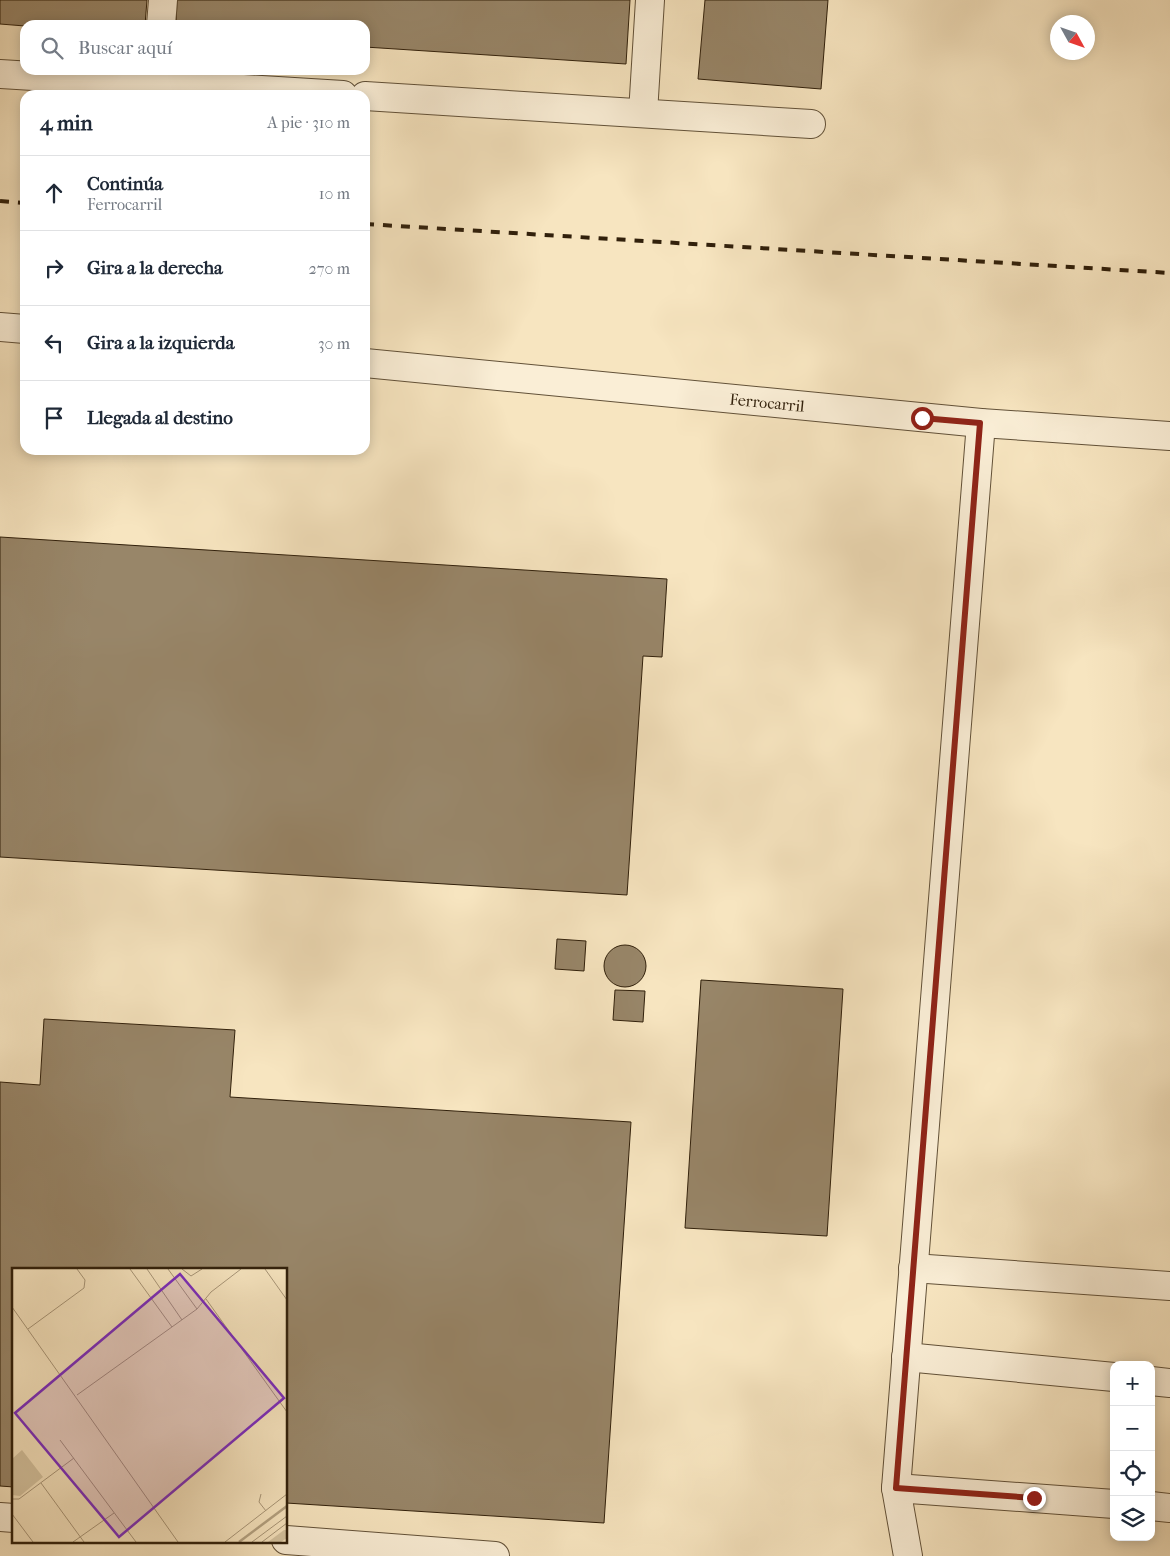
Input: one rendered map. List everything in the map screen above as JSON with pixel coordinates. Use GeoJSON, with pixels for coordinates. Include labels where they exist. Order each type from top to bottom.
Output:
{"type":"FeatureCollection","features":[{"type":"Feature","properties":{"kind":"street"},"geometry":{"type":"LineString","coordinates":[[161,20],[163,0]]}},
{"type":"Feature","properties":{"kind":"street"},"geometry":{"type":"LineString","coordinates":[[643,113],[650,0]]}},
{"type":"Feature","properties":{"kind":"street"},"geometry":{"type":"LineString","coordinates":[[0,74],[20,74]]}},
{"type":"Feature","properties":{"kind":"street"},"geometry":{"type":"LineString","coordinates":[[53,75],[158,77],[292,90]]}},
{"type":"Feature","properties":{"kind":"street"},"geometry":{"type":"LineString","coordinates":[[370,96],[811,124]]}},
{"type":"Feature","properties":{"kind":"street"},"geometry":{"type":"LineString","coordinates":[[0,327],[20,329]]}},
{"type":"Feature","properties":{"kind":"street","name":"Ferrocarril"},"geometry":{"type":"LineString","coordinates":[[370,362],[980,423],[1170,436]]}},
{"type":"Feature","properties":{"kind":"street"},"geometry":{"type":"LineString","coordinates":[[908,1556],[896,1488],[980,423]]}},
{"type":"Feature","properties":{"kind":"street"},"geometry":{"type":"LineString","coordinates":[[913,1268],[1170,1286]]}},
{"type":"Feature","properties":{"kind":"street"},"geometry":{"type":"LineString","coordinates":[[906,1358],[1110,1377]]}},
{"type":"Feature","properties":{"kind":"street"},"geometry":{"type":"LineString","coordinates":[[1155,1381],[1170,1383]]}},
{"type":"Feature","properties":{"kind":"street"},"geometry":{"type":"LineString","coordinates":[[896,1488],[1110,1504]]}},
{"type":"Feature","properties":{"kind":"street"},"geometry":{"type":"LineString","coordinates":[[1155,1506],[1170,1508]]}},
{"type":"Feature","properties":{"kind":"street"},"geometry":{"type":"LineString","coordinates":[[288,1540],[495,1556]]}},
{"type":"Feature","properties":{"kind":"building"},"geometry":{"type":"Polygon","coordinates":[[[0,0],[147,0],[145,20],[20,20],[20,26],[0,24],[0,0]]]}},
{"type":"Feature","properties":{"kind":"building"},"geometry":{"type":"Polygon","coordinates":[[[177,0],[630,0],[626,64],[370,47],[370,20],[176,20],[177,0]]]}},
{"type":"Feature","properties":{"kind":"building"},"geometry":{"type":"Polygon","coordinates":[[[705,0],[828,0],[821,89],[698,79],[705,0]]]}},
{"type":"Feature","properties":{"kind":"building"},"geometry":{"type":"Polygon","coordinates":[[[0,537],[667,579],[662,657],[643,656],[627,895],[0,857],[0,537]]]}},
{"type":"Feature","properties":{"kind":"building"},"geometry":{"type":"Polygon","coordinates":[[[557,939],[586,941],[584,971],[555,969],[557,939]]]}},
{"type":"Feature","properties":{"kind":"building"},"geometry":{"type":"Polygon","coordinates":[[[625,945],[640,951],[646,966],[640,981],[625,987],[610,981],[604,966],[610,951],[625,945]]]}},
{"type":"Feature","properties":{"kind":"building"},"geometry":{"type":"Polygon","coordinates":[[[701,980],[843,989],[827,1236],[685,1228],[701,980]]]}},
{"type":"Feature","properties":{"kind":"building"},"geometry":{"type":"Polygon","coordinates":[[[615,990],[645,991],[643,1022],[613,1020],[615,990]]]}},
{"type":"Feature","properties":{"kind":"building"},"geometry":{"type":"Polygon","coordinates":[[[44,1019],[235,1030],[230,1097],[631,1122],[604,1523],[288,1503],[288,1268],[12,1268],[12,1487],[0,1486],[0,1082],[40,1085],[44,1019]]]}},
{"type":"Feature","properties":{"kind":"railway"},"geometry":{"type":"LineString","coordinates":[[0,201],[20,203]]}},
{"type":"Feature","properties":{"kind":"railway"},"geometry":{"type":"LineString","coordinates":[[370,224],[1170,273]]}},
{"type":"Feature","properties":{"kind":"route"},"geometry":{"type":"LineString","coordinates":[[922,418],[980,423],[896,1488],[1034,1498]]}}]}
